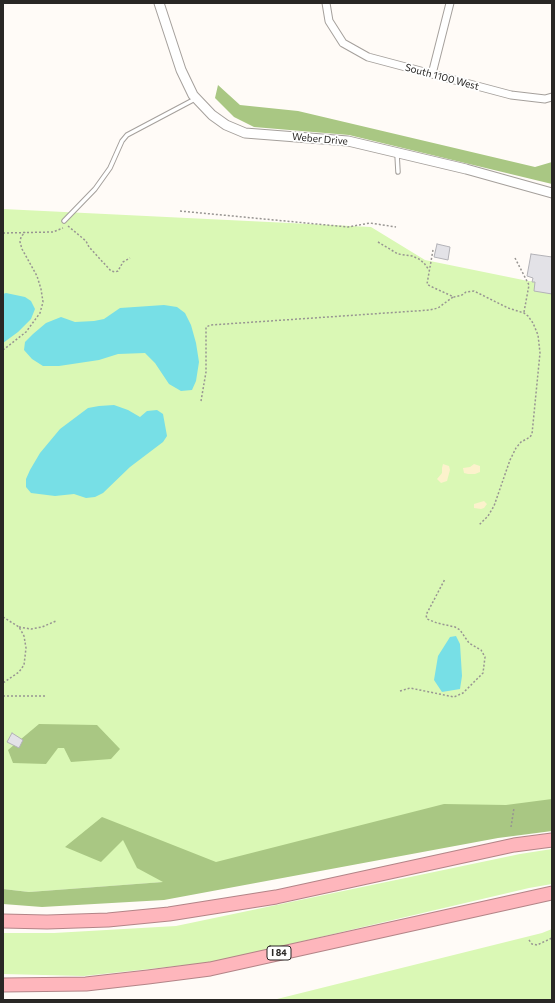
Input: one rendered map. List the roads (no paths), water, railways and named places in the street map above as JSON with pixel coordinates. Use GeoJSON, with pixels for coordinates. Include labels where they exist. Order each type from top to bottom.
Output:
{"type":"FeatureCollection","features":[{"type":"Feature","properties":{"kind":"highway"},"geometry":{"type":"LineString","coordinates":[[3,921],[47,922],[108,920],[169,914],[276,896],[514,845],[552,840]]}},
{"type":"Feature","properties":{"kind":"highway","name":"I 84"},"geometry":{"type":"LineString","coordinates":[[3,985],[86,984],[210,969],[552,893]]}},
{"type":"Feature","properties":{"kind":"street","name":"Weber Drive"},"geometry":{"type":"LineString","coordinates":[[159,3],[181,70],[193,96],[212,115],[226,125],[244,133],[348,141],[397,155],[474,171],[552,194]]}},
{"type":"Feature","properties":{"kind":"street","name":"South 1100 West"},"geometry":{"type":"LineString","coordinates":[[326,3],[329,21],[343,43],[368,57],[511,95],[549,98]]}},
{"type":"Feature","properties":{"kind":"street"},"geometry":{"type":"LineString","coordinates":[[432,74],[450,3]]}},
{"type":"Feature","properties":{"kind":"lane"},"geometry":{"type":"LineString","coordinates":[[64,221],[95,188],[110,168],[122,141],[127,135],[196,98]]}},
{"type":"Feature","properties":{"kind":"lane"},"geometry":{"type":"LineString","coordinates":[[397,155],[398,172]]}},
{"type":"Feature","properties":{"kind":"water"},"geometry":{"type":"Polygon","coordinates":[[[6,293],[25,297],[31,301],[35,309],[31,319],[18,332],[3,343],[3,294],[6,293]]]}},
{"type":"Feature","properties":{"kind":"water"},"geometry":{"type":"Polygon","coordinates":[[[164,305],[177,307],[185,313],[191,325],[199,362],[196,381],[192,390],[181,391],[169,384],[155,363],[145,353],[118,354],[99,360],[59,366],[43,366],[32,359],[24,350],[25,342],[33,334],[46,323],[61,317],[75,322],[94,321],[104,319],[120,308],[164,305]]]}},
{"type":"Feature","properties":{"kind":"water"},"geometry":{"type":"Polygon","coordinates":[[[114,405],[128,410],[140,417],[147,411],[157,410],[163,414],[167,436],[163,442],[130,467],[103,493],[95,497],[86,498],[74,494],[55,496],[31,493],[26,487],[26,479],[30,470],[40,453],[60,429],[88,408],[114,405]]]}},
{"type":"Feature","properties":{"kind":"water"},"geometry":{"type":"Polygon","coordinates":[[[456,636],[460,644],[462,676],[460,689],[442,692],[434,680],[438,656],[450,637],[456,636]]]}}]}
